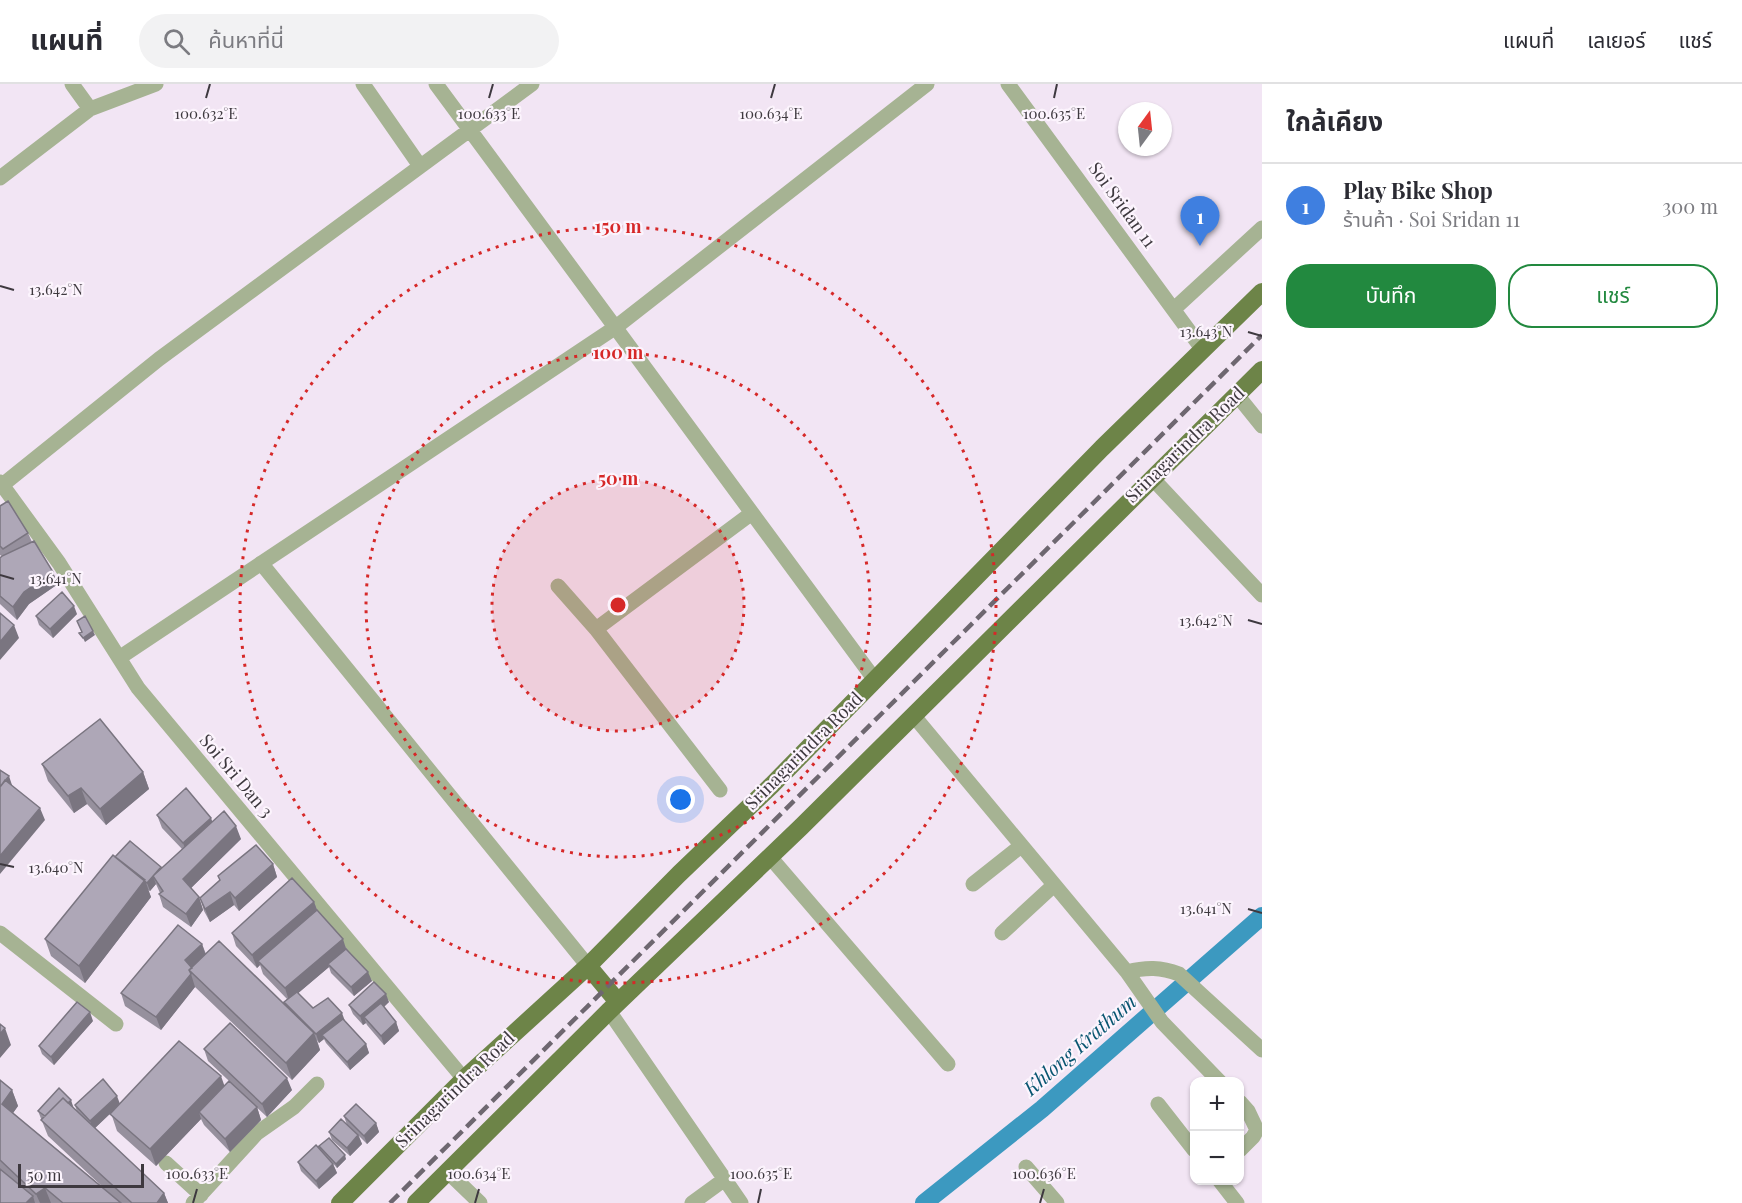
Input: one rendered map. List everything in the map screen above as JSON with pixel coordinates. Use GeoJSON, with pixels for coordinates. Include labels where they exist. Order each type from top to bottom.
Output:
{"type":"FeatureCollection","features":[{"type":"Feature","properties":{"kind":"main road","name":"Srinagarindra Road"},"geometry":{"type":"LineString","coordinates":[[340,1203],[464,1079],[588,966],[772,785],[1095,455],[1262,292]]}},
{"type":"Feature","properties":{"kind":"main road","name":"Srinagarindra Road"},"geometry":{"type":"LineString","coordinates":[[416,1203],[613,1006],[770,857],[1262,370]]}},
{"type":"Feature","properties":{"kind":"main road"},"geometry":{"type":"LineString","coordinates":[[588,966],[613,1006]]}},
{"type":"Feature","properties":{"kind":"street"},"geometry":{"type":"LineString","coordinates":[[72,84],[90,109]]}},
{"type":"Feature","properties":{"kind":"street"},"geometry":{"type":"LineString","coordinates":[[0,178],[90,109],[156,84]]}},
{"type":"Feature","properties":{"kind":"street"},"geometry":{"type":"LineString","coordinates":[[363,84],[420,166]]}},
{"type":"Feature","properties":{"kind":"street"},"geometry":{"type":"LineString","coordinates":[[436,84],[875,680]]}},
{"type":"Feature","properties":{"kind":"street"},"geometry":{"type":"LineString","coordinates":[[1,485],[159,359],[532,84]]}},
{"type":"Feature","properties":{"kind":"street"},"geometry":{"type":"LineString","coordinates":[[119,658],[616,327],[927,84]]}},
{"type":"Feature","properties":{"kind":"street","name":"Soi Sridan 11"},"geometry":{"type":"LineString","coordinates":[[1008,84],[1203,350]]}},
{"type":"Feature","properties":{"kind":"street"},"geometry":{"type":"LineString","coordinates":[[1174,309],[1262,228]]}},
{"type":"Feature","properties":{"kind":"street"},"geometry":{"type":"LineString","coordinates":[[1237,395],[1262,426]]}},
{"type":"Feature","properties":{"kind":"street"},"geometry":{"type":"LineString","coordinates":[[1152,478],[1262,595]]}},
{"type":"Feature","properties":{"kind":"street","name":"Soi Sri Dan 3"},"geometry":{"type":"LineString","coordinates":[[1,485],[58,563],[138,688],[464,1079]]}},
{"type":"Feature","properties":{"kind":"street"},"geometry":{"type":"LineString","coordinates":[[596,629],[752,513]]}},
{"type":"Feature","properties":{"kind":"street"},"geometry":{"type":"LineString","coordinates":[[261,563],[588,966]]}},
{"type":"Feature","properties":{"kind":"street"},"geometry":{"type":"LineString","coordinates":[[558,586],[596,629],[720,790]]}},
{"type":"Feature","properties":{"kind":"street"},"geometry":{"type":"LineString","coordinates":[[913,715],[1127,972],[1162,1022],[1215,1077]]}},
{"type":"Feature","properties":{"kind":"street"},"geometry":{"type":"LineString","coordinates":[[973,884],[1022,846]]}},
{"type":"Feature","properties":{"kind":"street"},"geometry":{"type":"LineString","coordinates":[[770,857],[948,1064]]}},
{"type":"Feature","properties":{"kind":"street"},"geometry":{"type":"LineString","coordinates":[[1002,933],[1054,885]]}},
{"type":"Feature","properties":{"kind":"street"},"geometry":{"type":"LineString","coordinates":[[0,933],[116,1024]]}},
{"type":"Feature","properties":{"kind":"street"},"geometry":{"type":"LineString","coordinates":[[1127,972],[1155,968],[1179,974],[1262,1050]]}},
{"type":"Feature","properties":{"kind":"street"},"geometry":{"type":"LineString","coordinates":[[613,1006],[741,1203]]}},
{"type":"Feature","properties":{"kind":"street"},"geometry":{"type":"LineString","coordinates":[[166,1163],[197,1199],[257,1133],[294,1107],[317,1084]]}},
{"type":"Feature","properties":{"kind":"street"},"geometry":{"type":"LineString","coordinates":[[1158,1104],[1190,1145]]}},
{"type":"Feature","properties":{"kind":"street"},"geometry":{"type":"LineString","coordinates":[[1244,1107],[1257,1130],[1244,1145]]}},
{"type":"Feature","properties":{"kind":"street"},"geometry":{"type":"LineString","coordinates":[[1026,1167],[1057,1203]]}},
{"type":"Feature","properties":{"kind":"street"},"geometry":{"type":"LineString","coordinates":[[448,1172],[480,1203]]}},
{"type":"Feature","properties":{"kind":"street"},"geometry":{"type":"LineString","coordinates":[[692,1203],[725,1179]]}},
{"type":"Feature","properties":{"kind":"street"},"geometry":{"type":"LineString","coordinates":[[1223,1185],[1237,1203]]}},
{"type":"Feature","properties":{"kind":"building"},"geometry":{"type":"Polygon","coordinates":[[[8,501],[28,533],[3,549],[0,546],[0,506],[8,501]]]}},
{"type":"Feature","properties":{"kind":"building"},"geometry":{"type":"Polygon","coordinates":[[[34,541],[53,572],[24,592],[13,607],[0,596],[0,558],[34,541]]]}},
{"type":"Feature","properties":{"kind":"building"},"geometry":{"type":"Polygon","coordinates":[[[62,592],[74,606],[50,629],[36,616],[62,592]]]}},
{"type":"Feature","properties":{"kind":"building"},"geometry":{"type":"Polygon","coordinates":[[[0,613],[14,625],[0,642],[0,613]]]}},
{"type":"Feature","properties":{"kind":"building"},"geometry":{"type":"Polygon","coordinates":[[[85,616],[93,631],[83,638],[79,633],[82,632],[77,621],[85,616]]]}},
{"type":"Feature","properties":{"kind":"building"},"geometry":{"type":"Polygon","coordinates":[[[100,719],[143,772],[100,809],[81,788],[68,796],[42,764],[100,719]]]}},
{"type":"Feature","properties":{"kind":"building"},"geometry":{"type":"Polygon","coordinates":[[[0,770],[9,776],[0,787],[0,770]]]}},
{"type":"Feature","properties":{"kind":"building"},"geometry":{"type":"Polygon","coordinates":[[[5,780],[40,808],[0,856],[0,787],[5,780]]]}},
{"type":"Feature","properties":{"kind":"building"},"geometry":{"type":"Polygon","coordinates":[[[186,788],[211,818],[183,843],[157,815],[186,788]]]}},
{"type":"Feature","properties":{"kind":"building"},"geometry":{"type":"Polygon","coordinates":[[[224,811],[236,826],[183,879],[199,897],[186,914],[159,894],[163,891],[153,876],[224,811]]]}},
{"type":"Feature","properties":{"kind":"building"},"geometry":{"type":"Polygon","coordinates":[[[130,841],[161,867],[147,883],[115,857],[130,841]]]}},
{"type":"Feature","properties":{"kind":"building"},"geometry":{"type":"Polygon","coordinates":[[[256,845],[273,864],[235,898],[230,892],[205,909],[200,898],[220,880],[218,876],[256,845]]]}},
{"type":"Feature","properties":{"kind":"building"},"geometry":{"type":"Polygon","coordinates":[[[113,855],[145,880],[79,966],[45,939],[113,855]]]}},
{"type":"Feature","properties":{"kind":"building"},"geometry":{"type":"Polygon","coordinates":[[[292,878],[314,902],[252,955],[232,933],[292,878]]]}},
{"type":"Feature","properties":{"kind":"building"},"geometry":{"type":"Polygon","coordinates":[[[317,910],[343,939],[285,988],[258,961],[317,910]]]}},
{"type":"Feature","properties":{"kind":"building"},"geometry":{"type":"Polygon","coordinates":[[[178,925],[202,944],[185,960],[192,968],[189,970],[191,974],[156,1017],[121,993],[178,925]]]}},
{"type":"Feature","properties":{"kind":"building"},"geometry":{"type":"Polygon","coordinates":[[[219,941],[314,1033],[286,1063],[189,970],[219,941]]]}},
{"type":"Feature","properties":{"kind":"building"},"geometry":{"type":"Polygon","coordinates":[[[346,949],[368,972],[351,987],[328,964],[346,949]]]}},
{"type":"Feature","properties":{"kind":"building"},"geometry":{"type":"Polygon","coordinates":[[[374,982],[386,994],[360,1016],[349,1005],[374,982]]]}},
{"type":"Feature","properties":{"kind":"building"},"geometry":{"type":"Polygon","coordinates":[[[297,992],[313,1008],[328,998],[342,1013],[316,1034],[284,1002],[297,992]]]}},
{"type":"Feature","properties":{"kind":"building"},"geometry":{"type":"Polygon","coordinates":[[[77,1002],[90,1012],[51,1057],[39,1046],[77,1002]]]}},
{"type":"Feature","properties":{"kind":"building"},"geometry":{"type":"Polygon","coordinates":[[[381,1003],[396,1022],[381,1036],[364,1017],[381,1003]]]}},
{"type":"Feature","properties":{"kind":"building"},"geometry":{"type":"Polygon","coordinates":[[[343,1019],[366,1044],[347,1062],[322,1035],[343,1019]]]}},
{"type":"Feature","properties":{"kind":"building"},"geometry":{"type":"Polygon","coordinates":[[[230,1023],[287,1078],[262,1104],[204,1049],[230,1023]]]}},
{"type":"Feature","properties":{"kind":"building"},"geometry":{"type":"Polygon","coordinates":[[[0,1024],[5,1028],[0,1034],[0,1024]]]}},
{"type":"Feature","properties":{"kind":"building"},"geometry":{"type":"Polygon","coordinates":[[[179,1041],[221,1076],[150,1149],[110,1114],[179,1041]]]}},
{"type":"Feature","properties":{"kind":"building"},"geometry":{"type":"Polygon","coordinates":[[[103,1079],[117,1096],[90,1121],[75,1105],[103,1079]]]}},
{"type":"Feature","properties":{"kind":"building"},"geometry":{"type":"Polygon","coordinates":[[[0,1080],[12,1090],[2,1104],[121,1203],[63,1203],[45,1188],[36,1194],[0,1160],[0,1080]]]}},
{"type":"Feature","properties":{"kind":"building"},"geometry":{"type":"Polygon","coordinates":[[[229,1081],[257,1107],[225,1139],[199,1112],[229,1081]]]}},
{"type":"Feature","properties":{"kind":"building"},"geometry":{"type":"Polygon","coordinates":[[[59,1088],[71,1100],[68,1103],[63,1098],[45,1116],[38,1111],[59,1088]]]}},
{"type":"Feature","properties":{"kind":"building"},"geometry":{"type":"Polygon","coordinates":[[[63,1098],[164,1193],[157,1203],[132,1203],[41,1120],[63,1098]]]}},
{"type":"Feature","properties":{"kind":"building"},"geometry":{"type":"Polygon","coordinates":[[[356,1104],[376,1123],[364,1136],[344,1116],[356,1104]]]}},
{"type":"Feature","properties":{"kind":"building"},"geometry":{"type":"Polygon","coordinates":[[[341,1119],[358,1135],[347,1148],[329,1132],[341,1119]]]}},
{"type":"Feature","properties":{"kind":"building"},"geometry":{"type":"Polygon","coordinates":[[[329,1138],[345,1155],[336,1164],[319,1146],[329,1138]]]}},
{"type":"Feature","properties":{"kind":"building"},"geometry":{"type":"Polygon","coordinates":[[[316,1145],[333,1164],[316,1181],[298,1162],[316,1145]]]}},
{"type":"Feature","properties":{"kind":"building"},"geometry":{"type":"Polygon","coordinates":[[[0,1169],[33,1196],[26,1203],[0,1203],[0,1169]]]}},
{"type":"Feature","properties":{"kind":"waterway","name":"Khlong Krathum"},"geometry":{"type":"LineString","coordinates":[[924,1203],[1042,1109],[1262,916]]}},
{"type":"Feature","properties":{"kind":"railway"},"geometry":{"type":"LineString","coordinates":[[390,1203],[1262,335]]}},
{"type":"Feature","properties":{"kind":"place","name":"Play Bike Shop"},"geometry":{"type":"Point","coordinates":[1200,246]}}]}
